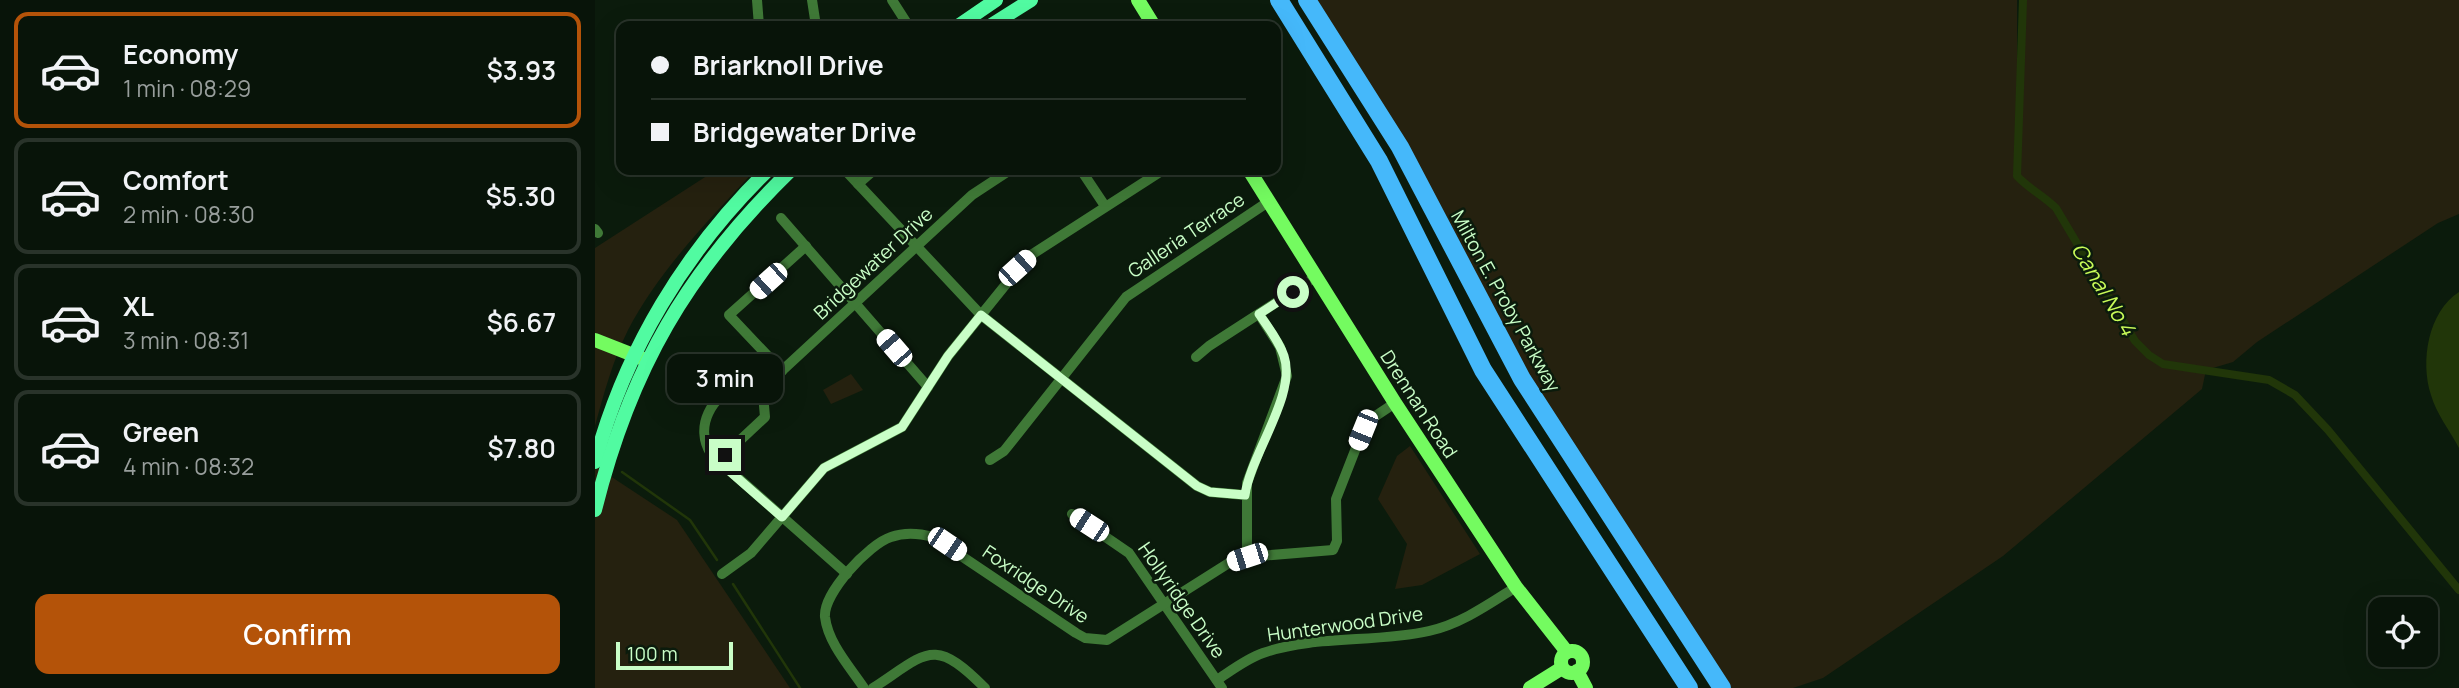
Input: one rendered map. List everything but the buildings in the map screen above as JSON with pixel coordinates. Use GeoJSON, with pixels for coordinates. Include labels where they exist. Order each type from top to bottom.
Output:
{"type":"FeatureCollection","features":[{"type":"Feature","properties":{"kind":"highway"},"geometry":{"type":"LineString","coordinates":[[1279,0],[1379,161],[1488,378],[1689,688]]}},
{"type":"Feature","properties":{"kind":"highway","name":"Milton E. Proby Parkway"},"geometry":{"type":"LineString","coordinates":[[1307,0],[1400,147],[1517,371],[1722,688]]}},
{"type":"Feature","properties":{"kind":"main road"},"geometry":{"type":"LineString","coordinates":[[965,21],[996,0]]}},
{"type":"Feature","properties":{"kind":"main road"},"geometry":{"type":"LineString","coordinates":[[998,21],[1031,0]]}},
{"type":"Feature","properties":{"kind":"main road"},"geometry":{"type":"LineString","coordinates":[[595,462],[610,413],[640,358],[678,276],[707,237],[763,175]]}},
{"type":"Feature","properties":{"kind":"main road"},"geometry":{"type":"LineString","coordinates":[[595,510],[640,358],[700,270],[741,220],[786,175]]}},
{"type":"Feature","properties":{"kind":"street"},"geometry":{"type":"LineString","coordinates":[[757,0],[759,21]]}},
{"type":"Feature","properties":{"kind":"street"},"geometry":{"type":"LineString","coordinates":[[812,0],[815,21]]}},
{"type":"Feature","properties":{"kind":"street"},"geometry":{"type":"LineString","coordinates":[[892,0],[905,21]]}},
{"type":"Feature","properties":{"kind":"street"},"geometry":{"type":"LineString","coordinates":[[1138,0],[1151,21]]}},
{"type":"Feature","properties":{"kind":"street"},"geometry":{"type":"LineString","coordinates":[[850,175],[981,315],[1197,486],[1210,492],[1245,495]]}},
{"type":"Feature","properties":{"kind":"street"},"geometry":{"type":"LineString","coordinates":[[858,184],[868,175]]}},
{"type":"Feature","properties":{"kind":"street","name":"Bridgewater Drive"},"geometry":{"type":"LineString","coordinates":[[847,574],[718,461],[705,445],[705,417],[710,409],[736,387],[762,383],[782,371],[972,195],[1002,175]]}},
{"type":"Feature","properties":{"kind":"street"},"geometry":{"type":"LineString","coordinates":[[1084,175],[1105,206]]}},
{"type":"Feature","properties":{"kind":"street"},"geometry":{"type":"LineString","coordinates":[[722,573],[751,553],[824,468],[902,427],[981,315],[1028,257],[1155,175]]}},
{"type":"Feature","properties":{"kind":"street","name":"Drennan Road"},"geometry":{"type":"LineString","coordinates":[[1252,175],[1314,278],[1516,587],[1567,652]]}},
{"type":"Feature","properties":{"kind":"street","name":"Galleria Terrace"},"geometry":{"type":"LineString","coordinates":[[990,460],[1004,451],[1137,288],[1268,202]]}},
{"type":"Feature","properties":{"kind":"street"},"geometry":{"type":"LineString","coordinates":[[781,218],[928,387]]}},
{"type":"Feature","properties":{"kind":"street"},"geometry":{"type":"LineString","coordinates":[[782,371],[729,315],[806,246]]}},
{"type":"Feature","properties":{"kind":"street"},"geometry":{"type":"LineString","coordinates":[[1196,357],[1314,278]]}},
{"type":"Feature","properties":{"kind":"street"},"geometry":{"type":"LineString","coordinates":[[1247,557],[1245,495],[1250,471],[1287,376],[1280,346],[1259,314]]}},
{"type":"Feature","properties":{"kind":"street"},"geometry":{"type":"LineString","coordinates":[[595,340],[640,358]]}},
{"type":"Feature","properties":{"kind":"street"},"geometry":{"type":"LineString","coordinates":[[718,461],[765,417],[762,383]]}},
{"type":"Feature","properties":{"kind":"street"},"geometry":{"type":"LineString","coordinates":[[1350,541],[1337,541],[1336,499],[1363,430],[1371,419],[1395,403]]}},
{"type":"Feature","properties":{"kind":"street","name":"Hollyridge Drive"},"geometry":{"type":"LineString","coordinates":[[1072,514],[1129,553],[1220,684]]}},
{"type":"Feature","properties":{"kind":"street","name":"Foxridge Drive"},"geometry":{"type":"LineString","coordinates":[[864,688],[833,642],[825,618],[828,601],[847,574],[882,540],[905,533],[933,537],[1085,638],[1107,640],[1220,568],[1247,557],[1333,550],[1337,541]]}},
{"type":"Feature","properties":{"kind":"street","name":"Hunterwood Drive"},"geometry":{"type":"LineString","coordinates":[[1220,684],[1267,651],[1415,634],[1443,627],[1475,613],[1516,587]]}},
{"type":"Feature","properties":{"kind":"street"},"geometry":{"type":"LineString","coordinates":[[1080,650],[1085,638]]}},
{"type":"Feature","properties":{"kind":"street"},"geometry":{"type":"LineString","coordinates":[[873,688],[925,651],[958,662],[985,688]]}},
{"type":"Feature","properties":{"kind":"street"},"geometry":{"type":"LineString","coordinates":[[1562,667],[1562,657],[1567,652],[1574,651],[1582,658],[1577,671],[1586,688]]}},
{"type":"Feature","properties":{"kind":"street"},"geometry":{"type":"LineString","coordinates":[[1562,667],[1571,673],[1577,671]]}},
{"type":"Feature","properties":{"kind":"street"},"geometry":{"type":"LineString","coordinates":[[1530,688],[1562,667]]}},
{"type":"Feature","properties":{"kind":"shaded area"},"geometry":{"type":"Polygon","coordinates":[[[1316,0],[2017,0],[2017,171],[2023,0],[2459,0],[2459,214],[2438,223],[2257,342],[2233,362],[2206,370],[2202,389],[2003,556],[1823,678],[1793,688],[1729,688],[1519,363],[1316,0]]]}},
{"type":"Feature","properties":{"kind":"shaded area"},"geometry":{"type":"Polygon","coordinates":[[[708,175],[750,175],[686,246],[641,308],[618,353],[595,426],[595,248],[708,175]]]}},
{"type":"Feature","properties":{"kind":"shaded area"},"geometry":{"type":"Polygon","coordinates":[[[2459,292],[2459,448],[2433,402],[2426,367],[2429,338],[2434,324],[2448,301],[2459,292]]]}},
{"type":"Feature","properties":{"kind":"shaded area"},"geometry":{"type":"Polygon","coordinates":[[[851,374],[863,390],[831,404],[823,390],[851,374]]]}},
{"type":"Feature","properties":{"kind":"shaded area"},"geometry":{"type":"Polygon","coordinates":[[[1410,446],[1480,554],[1422,585],[1395,589],[1407,544],[1378,499],[1397,456],[1410,446]]]}},
{"type":"Feature","properties":{"kind":"shaded area"},"geometry":{"type":"Polygon","coordinates":[[[595,466],[677,520],[790,688],[595,688],[595,466]]]}},
{"type":"Feature","properties":{"kind":"waterway","name":"Canal No 4"},"geometry":{"type":"LineString","coordinates":[[2023,0],[2017,176],[2056,208],[2135,341],[2163,364],[2269,380],[2295,395],[2328,430],[2459,590]]}},
{"type":"Feature","properties":{"kind":"waterway"},"geometry":{"type":"LineString","coordinates":[[622,472],[690,520],[717,560]]}},
{"type":"Feature","properties":{"kind":"waterway"},"geometry":{"type":"LineString","coordinates":[[733,584],[800,688]]}},
{"type":"Feature","properties":{"kind":"route"},"geometry":{"type":"LineString","coordinates":[[725,455],[718,461],[782,517],[824,468],[902,427],[948,356],[981,315],[1197,486],[1210,492],[1245,495],[1250,471],[1286,385],[1287,376],[1280,346],[1259,314],[1293,292]]}}]}
